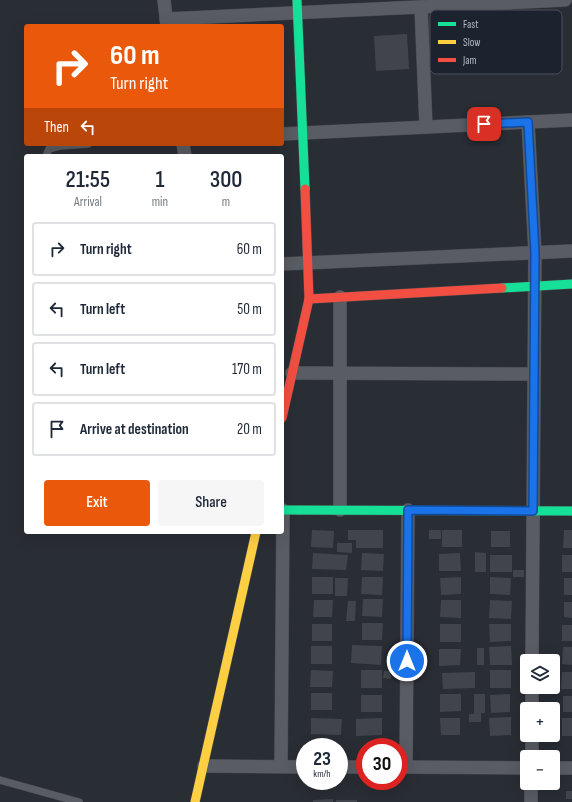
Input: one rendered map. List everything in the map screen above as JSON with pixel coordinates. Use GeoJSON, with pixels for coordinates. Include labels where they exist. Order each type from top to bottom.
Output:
{"type":"FeatureCollection","features":[{"type":"Feature","properties":{"kind":"street"},"geometry":{"type":"LineString","coordinates":[[164,0],[167,23],[297,6],[420,7],[565,0]]}},
{"type":"Feature","properties":{"kind":"street"},"geometry":{"type":"LineString","coordinates":[[284,409],[309,299],[297,6]]}},
{"type":"Feature","properties":{"kind":"street"},"geometry":{"type":"LineString","coordinates":[[420,7],[426,127]]}},
{"type":"Feature","properties":{"kind":"street"},"geometry":{"type":"LineString","coordinates":[[284,134],[572,120]]}},
{"type":"Feature","properties":{"kind":"street"},"geometry":{"type":"LineString","coordinates":[[528,122],[535,253],[532,654]]}},
{"type":"Feature","properties":{"kind":"street"},"geometry":{"type":"LineString","coordinates":[[284,264],[572,251]]}},
{"type":"Feature","properties":{"kind":"street"},"geometry":{"type":"LineString","coordinates":[[309,299],[572,284]]}},
{"type":"Feature","properties":{"kind":"street"},"geometry":{"type":"LineString","coordinates":[[340,297],[340,510]]}},
{"type":"Feature","properties":{"kind":"street"},"geometry":{"type":"LineString","coordinates":[[292,373],[534,374]]}},
{"type":"Feature","properties":{"kind":"street"},"geometry":{"type":"LineString","coordinates":[[284,510],[572,511]]}},
{"type":"Feature","properties":{"kind":"street"},"geometry":{"type":"LineString","coordinates":[[404,738],[408,510]]}},
{"type":"Feature","properties":{"kind":"street"},"geometry":{"type":"LineString","coordinates":[[196,802],[256,534]]}},
{"type":"Feature","properties":{"kind":"street"},"geometry":{"type":"LineString","coordinates":[[281,766],[282,534]]}},
{"type":"Feature","properties":{"kind":"street"},"geometry":{"type":"LineString","coordinates":[[204,766],[296,766]]}},
{"type":"Feature","properties":{"kind":"street"},"geometry":{"type":"LineString","coordinates":[[408,767],[520,768]]}},
{"type":"Feature","properties":{"kind":"street"},"geometry":{"type":"LineString","coordinates":[[560,768],[572,768]]}},
{"type":"Feature","properties":{"kind":"street"},"geometry":{"type":"LineString","coordinates":[[531,790],[531,802]]}},
{"type":"Feature","properties":{"kind":"lane"},"geometry":{"type":"LineString","coordinates":[[47,154],[49,149],[60,146]]}},
{"type":"Feature","properties":{"kind":"lane"},"geometry":{"type":"LineString","coordinates":[[0,780],[79,802]]}},
{"type":"Feature","properties":{"kind":"building"},"geometry":{"type":"Polygon","coordinates":[[[407,34],[409,69],[376,71],[374,36],[407,34]]]}},
{"type":"Feature","properties":{"kind":"building"},"geometry":{"type":"Polygon","coordinates":[[[312,530],[334,531],[333,548],[311,547],[312,530]]]}},
{"type":"Feature","properties":{"kind":"building"},"geometry":{"type":"Polygon","coordinates":[[[348,530],[383,530],[383,548],[356,548],[356,540],[348,540],[348,530]]]}},
{"type":"Feature","properties":{"kind":"building"},"geometry":{"type":"Polygon","coordinates":[[[429,530],[441,530],[441,539],[429,539],[429,530]]]}},
{"type":"Feature","properties":{"kind":"building"},"geometry":{"type":"Polygon","coordinates":[[[442,530],[462,530],[462,547],[442,547],[442,530]]]}},
{"type":"Feature","properties":{"kind":"building"},"geometry":{"type":"Polygon","coordinates":[[[564,530],[572,530],[572,548],[563,548],[564,530]]]}},
{"type":"Feature","properties":{"kind":"building"},"geometry":{"type":"Polygon","coordinates":[[[491,531],[510,531],[510,547],[491,547],[491,531]]]}},
{"type":"Feature","properties":{"kind":"building"},"geometry":{"type":"Polygon","coordinates":[[[337,543],[352,543],[352,553],[337,552],[337,543]]]}},
{"type":"Feature","properties":{"kind":"building"},"geometry":{"type":"Polygon","coordinates":[[[475,552],[486,553],[486,572],[475,572],[475,552]]]}},
{"type":"Feature","properties":{"kind":"building"},"geometry":{"type":"Polygon","coordinates":[[[313,553],[348,555],[346,570],[312,569],[313,553]]]}},
{"type":"Feature","properties":{"kind":"building"},"geometry":{"type":"Polygon","coordinates":[[[362,553],[384,554],[383,571],[361,570],[362,553]]]}},
{"type":"Feature","properties":{"kind":"building"},"geometry":{"type":"Polygon","coordinates":[[[460,553],[461,571],[439,571],[439,554],[460,553]]]}},
{"type":"Feature","properties":{"kind":"building"},"geometry":{"type":"Polygon","coordinates":[[[490,555],[512,555],[512,572],[490,572],[490,555]]]}},
{"type":"Feature","properties":{"kind":"building"},"geometry":{"type":"Polygon","coordinates":[[[562,555],[572,555],[572,572],[562,572],[562,555]]]}},
{"type":"Feature","properties":{"kind":"building"},"geometry":{"type":"Polygon","coordinates":[[[513,570],[524,570],[524,577],[513,577],[513,570]]]}},
{"type":"Feature","properties":{"kind":"building"},"geometry":{"type":"Polygon","coordinates":[[[312,577],[333,577],[333,594],[312,594],[312,577]]]}},
{"type":"Feature","properties":{"kind":"building"},"geometry":{"type":"Polygon","coordinates":[[[362,577],[383,577],[382,595],[361,594],[362,577]]]}},
{"type":"Feature","properties":{"kind":"building"},"geometry":{"type":"Polygon","coordinates":[[[461,577],[461,594],[441,595],[440,578],[461,577]]]}},
{"type":"Feature","properties":{"kind":"building"},"geometry":{"type":"Polygon","coordinates":[[[490,577],[511,578],[510,595],[490,594],[490,577]]]}},
{"type":"Feature","properties":{"kind":"building"},"geometry":{"type":"Polygon","coordinates":[[[335,578],[348,578],[347,596],[335,596],[335,578]]]}},
{"type":"Feature","properties":{"kind":"building"},"geometry":{"type":"Polygon","coordinates":[[[564,578],[572,578],[572,595],[564,595],[564,578]]]}},
{"type":"Feature","properties":{"kind":"building"},"geometry":{"type":"Polygon","coordinates":[[[363,599],[383,599],[382,617],[362,616],[363,599]]]}},
{"type":"Feature","properties":{"kind":"building"},"geometry":{"type":"Polygon","coordinates":[[[314,600],[333,600],[332,617],[313,617],[314,600]]]}},
{"type":"Feature","properties":{"kind":"building"},"geometry":{"type":"Polygon","coordinates":[[[441,600],[461,600],[461,618],[440,617],[441,600]]]}},
{"type":"Feature","properties":{"kind":"building"},"geometry":{"type":"Polygon","coordinates":[[[490,600],[512,601],[511,619],[489,618],[490,600]]]}},
{"type":"Feature","properties":{"kind":"building"},"geometry":{"type":"Polygon","coordinates":[[[348,601],[356,601],[355,621],[346,621],[348,601]]]}},
{"type":"Feature","properties":{"kind":"building"},"geometry":{"type":"Polygon","coordinates":[[[564,602],[572,602],[572,618],[564,617],[564,602]]]}},
{"type":"Feature","properties":{"kind":"building"},"geometry":{"type":"Polygon","coordinates":[[[362,623],[383,623],[382,640],[362,640],[362,623]]]}},
{"type":"Feature","properties":{"kind":"building"},"geometry":{"type":"Polygon","coordinates":[[[312,624],[332,624],[332,641],[312,641],[312,624]]]}},
{"type":"Feature","properties":{"kind":"building"},"geometry":{"type":"Polygon","coordinates":[[[440,624],[461,624],[461,642],[440,642],[440,624]]]}},
{"type":"Feature","properties":{"kind":"building"},"geometry":{"type":"Polygon","coordinates":[[[489,624],[511,624],[511,641],[490,642],[489,624]]]}},
{"type":"Feature","properties":{"kind":"building"},"geometry":{"type":"Polygon","coordinates":[[[562,625],[572,625],[572,641],[562,641],[562,625]]]}},
{"type":"Feature","properties":{"kind":"building"},"geometry":{"type":"Polygon","coordinates":[[[352,645],[382,646],[381,665],[351,663],[352,645]]]}},
{"type":"Feature","properties":{"kind":"building"},"geometry":{"type":"Polygon","coordinates":[[[311,646],[332,646],[332,664],[311,664],[311,646]]]}},
{"type":"Feature","properties":{"kind":"building"},"geometry":{"type":"Polygon","coordinates":[[[511,646],[512,665],[490,665],[489,647],[511,646]]]}},
{"type":"Feature","properties":{"kind":"building"},"geometry":{"type":"Polygon","coordinates":[[[563,647],[572,647],[572,665],[562,664],[563,647]]]}},
{"type":"Feature","properties":{"kind":"building"},"geometry":{"type":"Polygon","coordinates":[[[477,648],[484,648],[484,665],[477,665],[477,648]]]}},
{"type":"Feature","properties":{"kind":"building"},"geometry":{"type":"Polygon","coordinates":[[[439,649],[461,649],[460,665],[439,666],[439,649]]]}},
{"type":"Feature","properties":{"kind":"building"},"geometry":{"type":"Polygon","coordinates":[[[311,670],[333,671],[332,687],[310,687],[311,670]]]}},
{"type":"Feature","properties":{"kind":"building"},"geometry":{"type":"Polygon","coordinates":[[[361,670],[382,670],[382,688],[361,688],[361,670]]]}},
{"type":"Feature","properties":{"kind":"building"},"geometry":{"type":"Polygon","coordinates":[[[490,670],[511,670],[511,688],[490,688],[490,670]]]}},
{"type":"Feature","properties":{"kind":"building"},"geometry":{"type":"Polygon","coordinates":[[[384,671],[391,671],[391,679],[383,678],[384,671]]]}},
{"type":"Feature","properties":{"kind":"building"},"geometry":{"type":"Polygon","coordinates":[[[475,672],[475,688],[443,689],[442,673],[475,672]]]}},
{"type":"Feature","properties":{"kind":"building"},"geometry":{"type":"Polygon","coordinates":[[[562,672],[572,672],[572,689],[561,689],[562,672]]]}},
{"type":"Feature","properties":{"kind":"building"},"geometry":{"type":"Polygon","coordinates":[[[311,693],[332,693],[332,710],[311,710],[311,693]]]}},
{"type":"Feature","properties":{"kind":"building"},"geometry":{"type":"Polygon","coordinates":[[[440,694],[461,694],[461,711],[440,712],[440,694]]]}},
{"type":"Feature","properties":{"kind":"building"},"geometry":{"type":"Polygon","coordinates":[[[474,694],[485,694],[485,713],[481,713],[481,722],[469,722],[469,714],[474,714],[474,694]]]}},
{"type":"Feature","properties":{"kind":"building"},"geometry":{"type":"Polygon","coordinates":[[[510,694],[510,712],[491,713],[490,695],[510,694]]]}},
{"type":"Feature","properties":{"kind":"building"},"geometry":{"type":"Polygon","coordinates":[[[361,695],[382,695],[382,712],[361,712],[361,695]]]}},
{"type":"Feature","properties":{"kind":"building"},"geometry":{"type":"Polygon","coordinates":[[[563,696],[572,696],[572,712],[563,712],[563,696]]]}},
{"type":"Feature","properties":{"kind":"building"},"geometry":{"type":"Polygon","coordinates":[[[511,717],[511,735],[490,736],[489,718],[511,717]]]}},
{"type":"Feature","properties":{"kind":"building"},"geometry":{"type":"Polygon","coordinates":[[[311,718],[342,719],[341,735],[311,734],[311,718]]]}},
{"type":"Feature","properties":{"kind":"building"},"geometry":{"type":"Polygon","coordinates":[[[382,718],[382,735],[356,736],[356,719],[382,718]]]}},
{"type":"Feature","properties":{"kind":"building"},"geometry":{"type":"Polygon","coordinates":[[[440,718],[460,718],[460,735],[441,735],[440,718]]]}},
{"type":"Feature","properties":{"kind":"building"},"geometry":{"type":"Polygon","coordinates":[[[562,718],[572,718],[572,736],[562,736],[562,718]]]}},
{"type":"Feature","properties":{"kind":"building"},"geometry":{"type":"Polygon","coordinates":[[[566,791],[572,791],[572,799],[566,799],[566,791]]]}},
{"type":"Feature","properties":{"kind":"building"},"geometry":{"type":"Polygon","coordinates":[[[333,799],[333,802],[313,802],[313,800],[333,799]]]}},
{"type":"Feature","properties":{"kind":"building"},"geometry":{"type":"Polygon","coordinates":[[[336,800],[357,800],[357,802],[336,802],[336,800]]]}},
{"type":"Feature","properties":{"kind":"traffic: fast"},"geometry":{"type":"LineString","coordinates":[[297,0],[305,189]]}},
{"type":"Feature","properties":{"kind":"traffic: fast"},"geometry":{"type":"LineString","coordinates":[[502,288],[572,284]]}},
{"type":"Feature","properties":{"kind":"traffic: fast"},"geometry":{"type":"LineString","coordinates":[[284,510],[572,511]]}},
{"type":"Feature","properties":{"kind":"traffic: slow"},"geometry":{"type":"LineString","coordinates":[[195,802],[256,534]]}},
{"type":"Feature","properties":{"kind":"traffic: jam"},"geometry":{"type":"LineString","coordinates":[[284,409],[309,299],[305,189]]}},
{"type":"Feature","properties":{"kind":"traffic: jam"},"geometry":{"type":"LineString","coordinates":[[309,299],[502,288]]}},
{"type":"Feature","properties":{"kind":"route"},"geometry":{"type":"LineString","coordinates":[[407,661],[408,510],[533,511],[535,253],[528,122],[484,124]]}}]}
